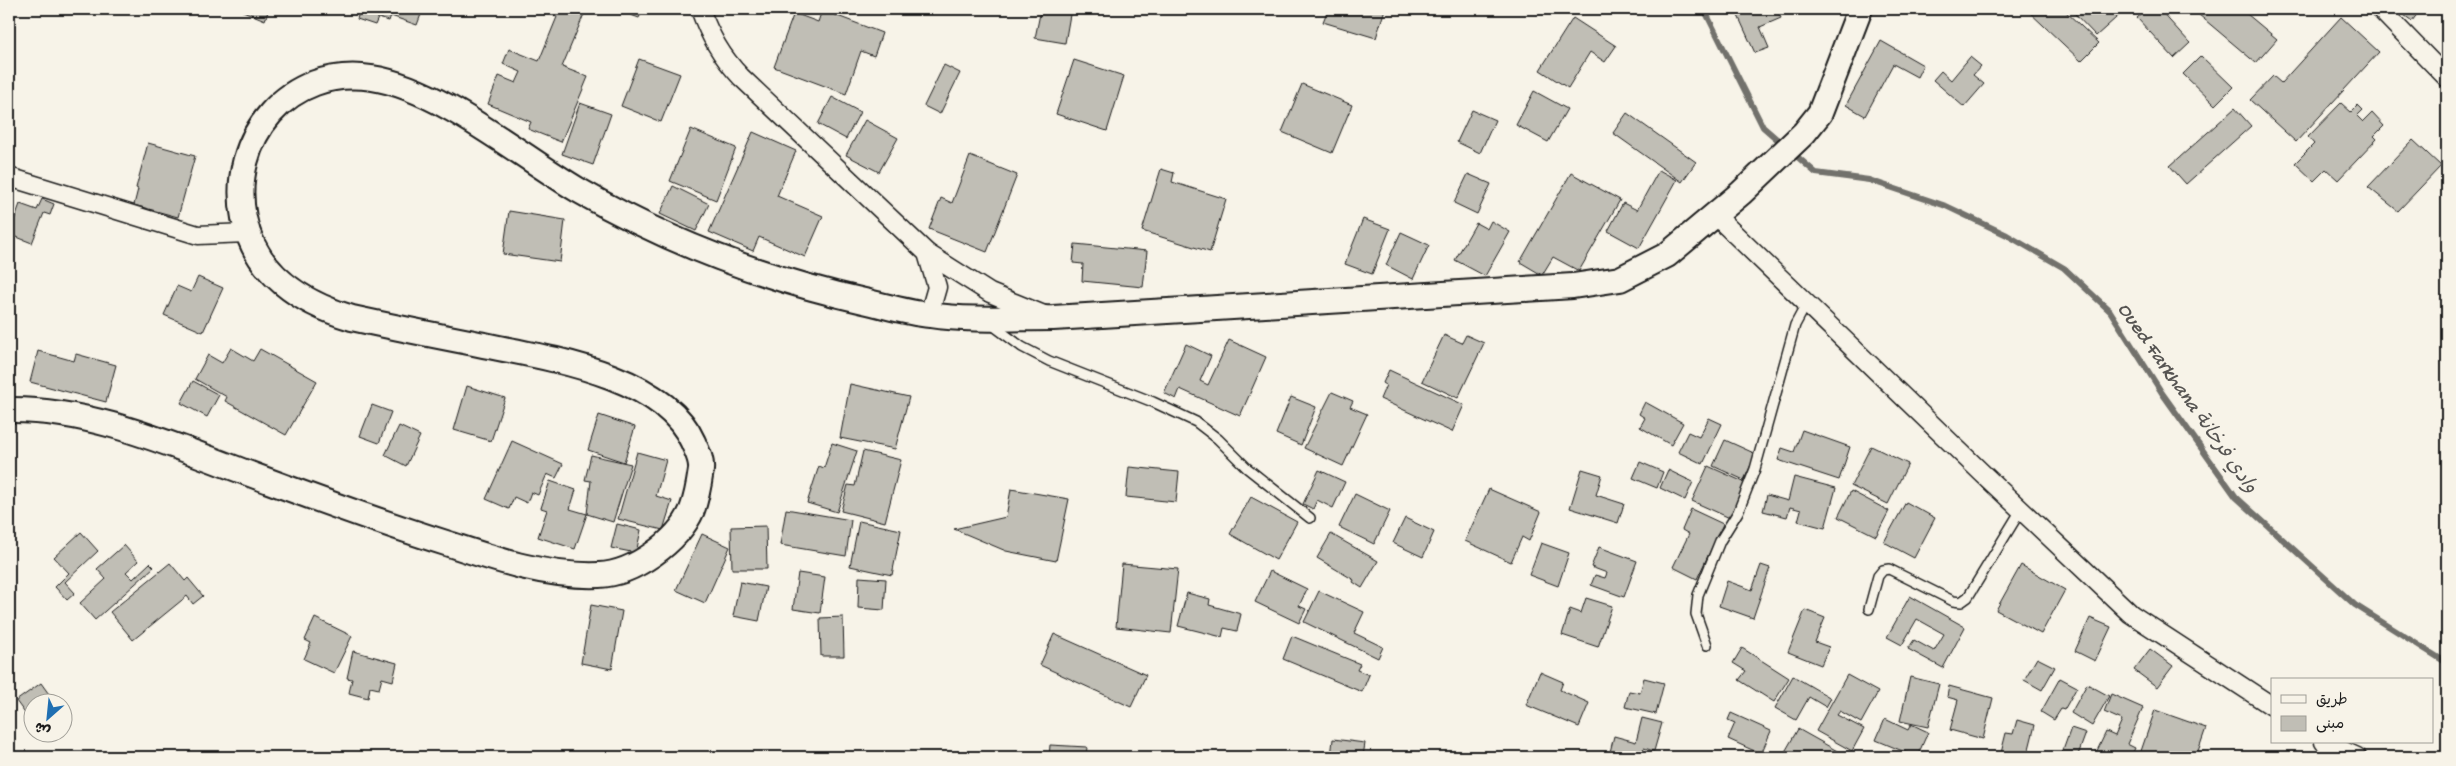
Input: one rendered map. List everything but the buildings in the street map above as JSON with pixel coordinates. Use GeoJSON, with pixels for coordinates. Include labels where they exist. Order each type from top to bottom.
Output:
{"type":"FeatureCollection","features":[{"type":"Feature","properties":{"kind":"street"},"geometry":{"type":"LineString","coordinates":[[700,9],[708,31],[721,55],[741,77],[927,253],[990,293],[1053,318]]}},
{"type":"Feature","properties":{"kind":"street"},"geometry":{"type":"LineString","coordinates":[[9,410],[60,413],[134,430],[370,519],[510,564],[554,573],[601,576],[638,565],[671,540],[691,512],[698,492],[702,461],[690,435],[669,410],[642,391],[573,364],[352,318],[325,310],[300,297],[278,280],[259,260],[247,233],[242,208],[242,178],[249,150],[261,124],[280,103],[306,86],[336,77],[371,78],[403,86],[441,104],[577,189],[619,212],[712,255],[763,275],[929,316],[1053,318],[1573,286],[1620,279],[1667,255],[1741,193],[1804,133],[1820,114],[1860,9]]}},
{"type":"Feature","properties":{"kind":"street"},"geometry":{"type":"LineString","coordinates":[[2380,9],[2447,78]]}},
{"type":"Feature","properties":{"kind":"street"},"geometry":{"type":"LineString","coordinates":[[9,177],[198,235],[247,233]]}},
{"type":"Feature","properties":{"kind":"street"},"geometry":{"type":"LineString","coordinates":[[1715,215],[2021,510],[2132,614],[2271,705]]}},
{"type":"Feature","properties":{"kind":"street"},"geometry":{"type":"LineString","coordinates":[[927,253],[938,287],[929,316]]}},
{"type":"Feature","properties":{"kind":"street"},"geometry":{"type":"LineString","coordinates":[[2328,744],[2357,757]]}},
{"type":"Feature","properties":{"kind":"lane"},"geometry":{"type":"LineString","coordinates":[[1706,645],[1696,614],[1698,595],[1723,535],[1738,512],[1755,469],[1795,324],[1807,303]]}},
{"type":"Feature","properties":{"kind":"lane"},"geometry":{"type":"LineString","coordinates":[[984,318],[1022,347],[1049,361],[1152,402],[1196,422],[1247,468],[1310,518]]}},
{"type":"Feature","properties":{"kind":"lane"},"geometry":{"type":"LineString","coordinates":[[1869,609],[1878,576],[1883,570],[1889,569],[1953,602],[1962,602],[1968,597],[2021,510]]}},
{"type":"Feature","properties":{"kind":"waterway","name":"Oued Farkhana وادي فرخانة"},"geometry":{"type":"LineString","coordinates":[[1704,9],[1763,127],[1816,173],[1869,180],[1946,206],[2007,235],[2064,268],[2110,311],[2162,393],[2236,497],[2355,605],[2447,663]]}}]}
